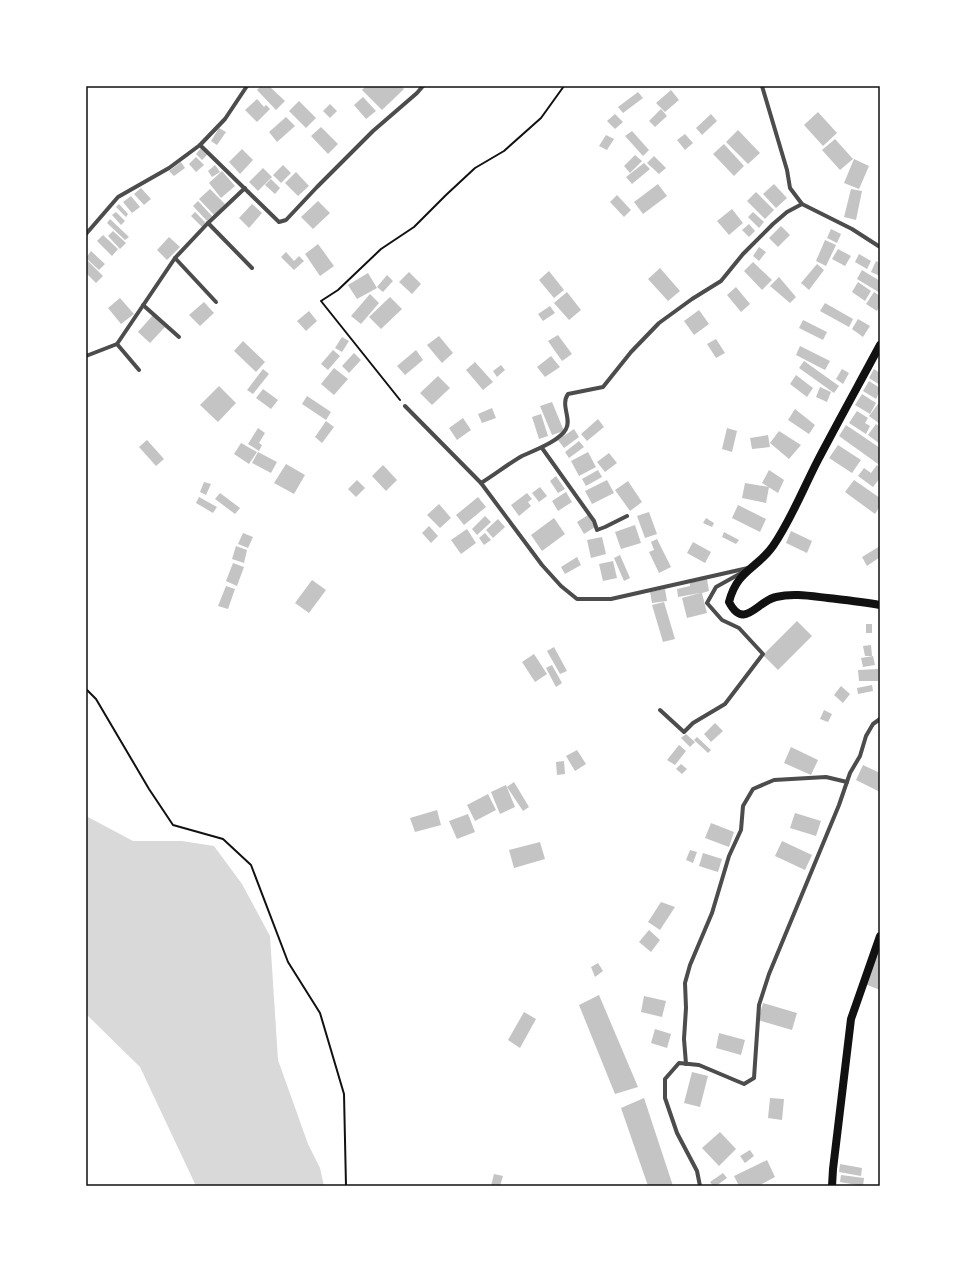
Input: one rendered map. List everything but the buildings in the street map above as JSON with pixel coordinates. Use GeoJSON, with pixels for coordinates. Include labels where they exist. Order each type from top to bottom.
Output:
{"type":"FeatureCollection","features":[{"type":"Feature","properties":{"kind":"main road"},"geometry":{"type":"LineString","coordinates":[[880,345],[817,461],[798,502],[773,547],[739,580],[732,592],[729,602],[733,610],[738,614],[746,615],[763,602],[774,597],[796,594],[880,605]]}},
{"type":"Feature","properties":{"kind":"main road"},"geometry":{"type":"LineString","coordinates":[[832,1186],[851,1019],[880,936]]}},
{"type":"Feature","properties":{"kind":"street"},"geometry":{"type":"LineString","coordinates":[[86,234],[118,197],[169,168],[200,145],[225,119],[247,86]]}},
{"type":"Feature","properties":{"kind":"street"},"geometry":{"type":"LineString","coordinates":[[200,145],[279,222],[286,220],[316,187],[373,131],[423,86]]}},
{"type":"Feature","properties":{"kind":"street"},"geometry":{"type":"LineString","coordinates":[[762,86],[787,170],[790,188],[802,204],[852,229],[880,246]]}},
{"type":"Feature","properties":{"kind":"street"},"geometry":{"type":"LineString","coordinates":[[86,356],[117,344],[175,258],[244,188]]}},
{"type":"Feature","properties":{"kind":"street"},"geometry":{"type":"LineString","coordinates":[[481,483],[522,457],[542,448],[565,431],[568,426],[565,401],[568,394],[604,387],[631,352],[659,323],[692,299],[721,281],[743,254],[773,224],[787,212],[802,204]]}},
{"type":"Feature","properties":{"kind":"street"},"geometry":{"type":"LineString","coordinates":[[208,223],[252,268]]}},
{"type":"Feature","properties":{"kind":"street"},"geometry":{"type":"LineString","coordinates":[[175,258],[216,302]]}},
{"type":"Feature","properties":{"kind":"street"},"geometry":{"type":"LineString","coordinates":[[144,305],[179,337]]}},
{"type":"Feature","properties":{"kind":"street"},"geometry":{"type":"LineString","coordinates":[[117,344],[140,370]]}},
{"type":"Feature","properties":{"kind":"street"},"geometry":{"type":"LineString","coordinates":[[405,406],[481,483],[542,565],[561,586],[577,599],[611,599],[751,567]]}},
{"type":"Feature","properties":{"kind":"street"},"geometry":{"type":"LineString","coordinates":[[542,448],[594,521],[597,530],[627,516]]}},
{"type":"Feature","properties":{"kind":"street"},"geometry":{"type":"LineString","coordinates":[[660,710],[684,732],[693,723],[726,704],[763,654],[739,628],[722,620],[707,602],[716,587],[751,567]]}},
{"type":"Feature","properties":{"kind":"street"},"geometry":{"type":"LineString","coordinates":[[700,1186],[697,1171],[677,1133],[665,1098],[665,1079],[679,1064],[699,1065],[744,1084],[754,1078],[759,1005],[769,974],[839,805],[850,773],[860,756],[866,736],[873,724],[880,719]]}},
{"type":"Feature","properties":{"kind":"street"},"geometry":{"type":"LineString","coordinates":[[686,1064],[684,1039],[686,1008],[685,983],[690,965],[712,913],[729,856],[741,830],[743,806],[753,789],[774,780],[826,777],[847,782]]}},
{"type":"Feature","properties":{"kind":"path"},"geometry":{"type":"LineString","coordinates":[[405,406],[321,301],[338,290],[381,249],[414,228],[475,168],[504,151],[541,118],[564,86]]}},
{"type":"Feature","properties":{"kind":"path"},"geometry":{"type":"LineString","coordinates":[[86,689],[96,699],[149,789],[173,825],[223,840],[251,865],[288,962],[323,1020],[344,1094],[346,1186]]}},
{"type":"Feature","properties":{"kind":"shaded area"},"geometry":{"type":"Polygon","coordinates":[[[86,816],[133,841],[182,841],[214,846],[242,884],[270,936],[278,1060],[308,1144],[320,1168],[324,1186],[196,1186],[140,1067],[86,1014],[86,816]]]}}]}
